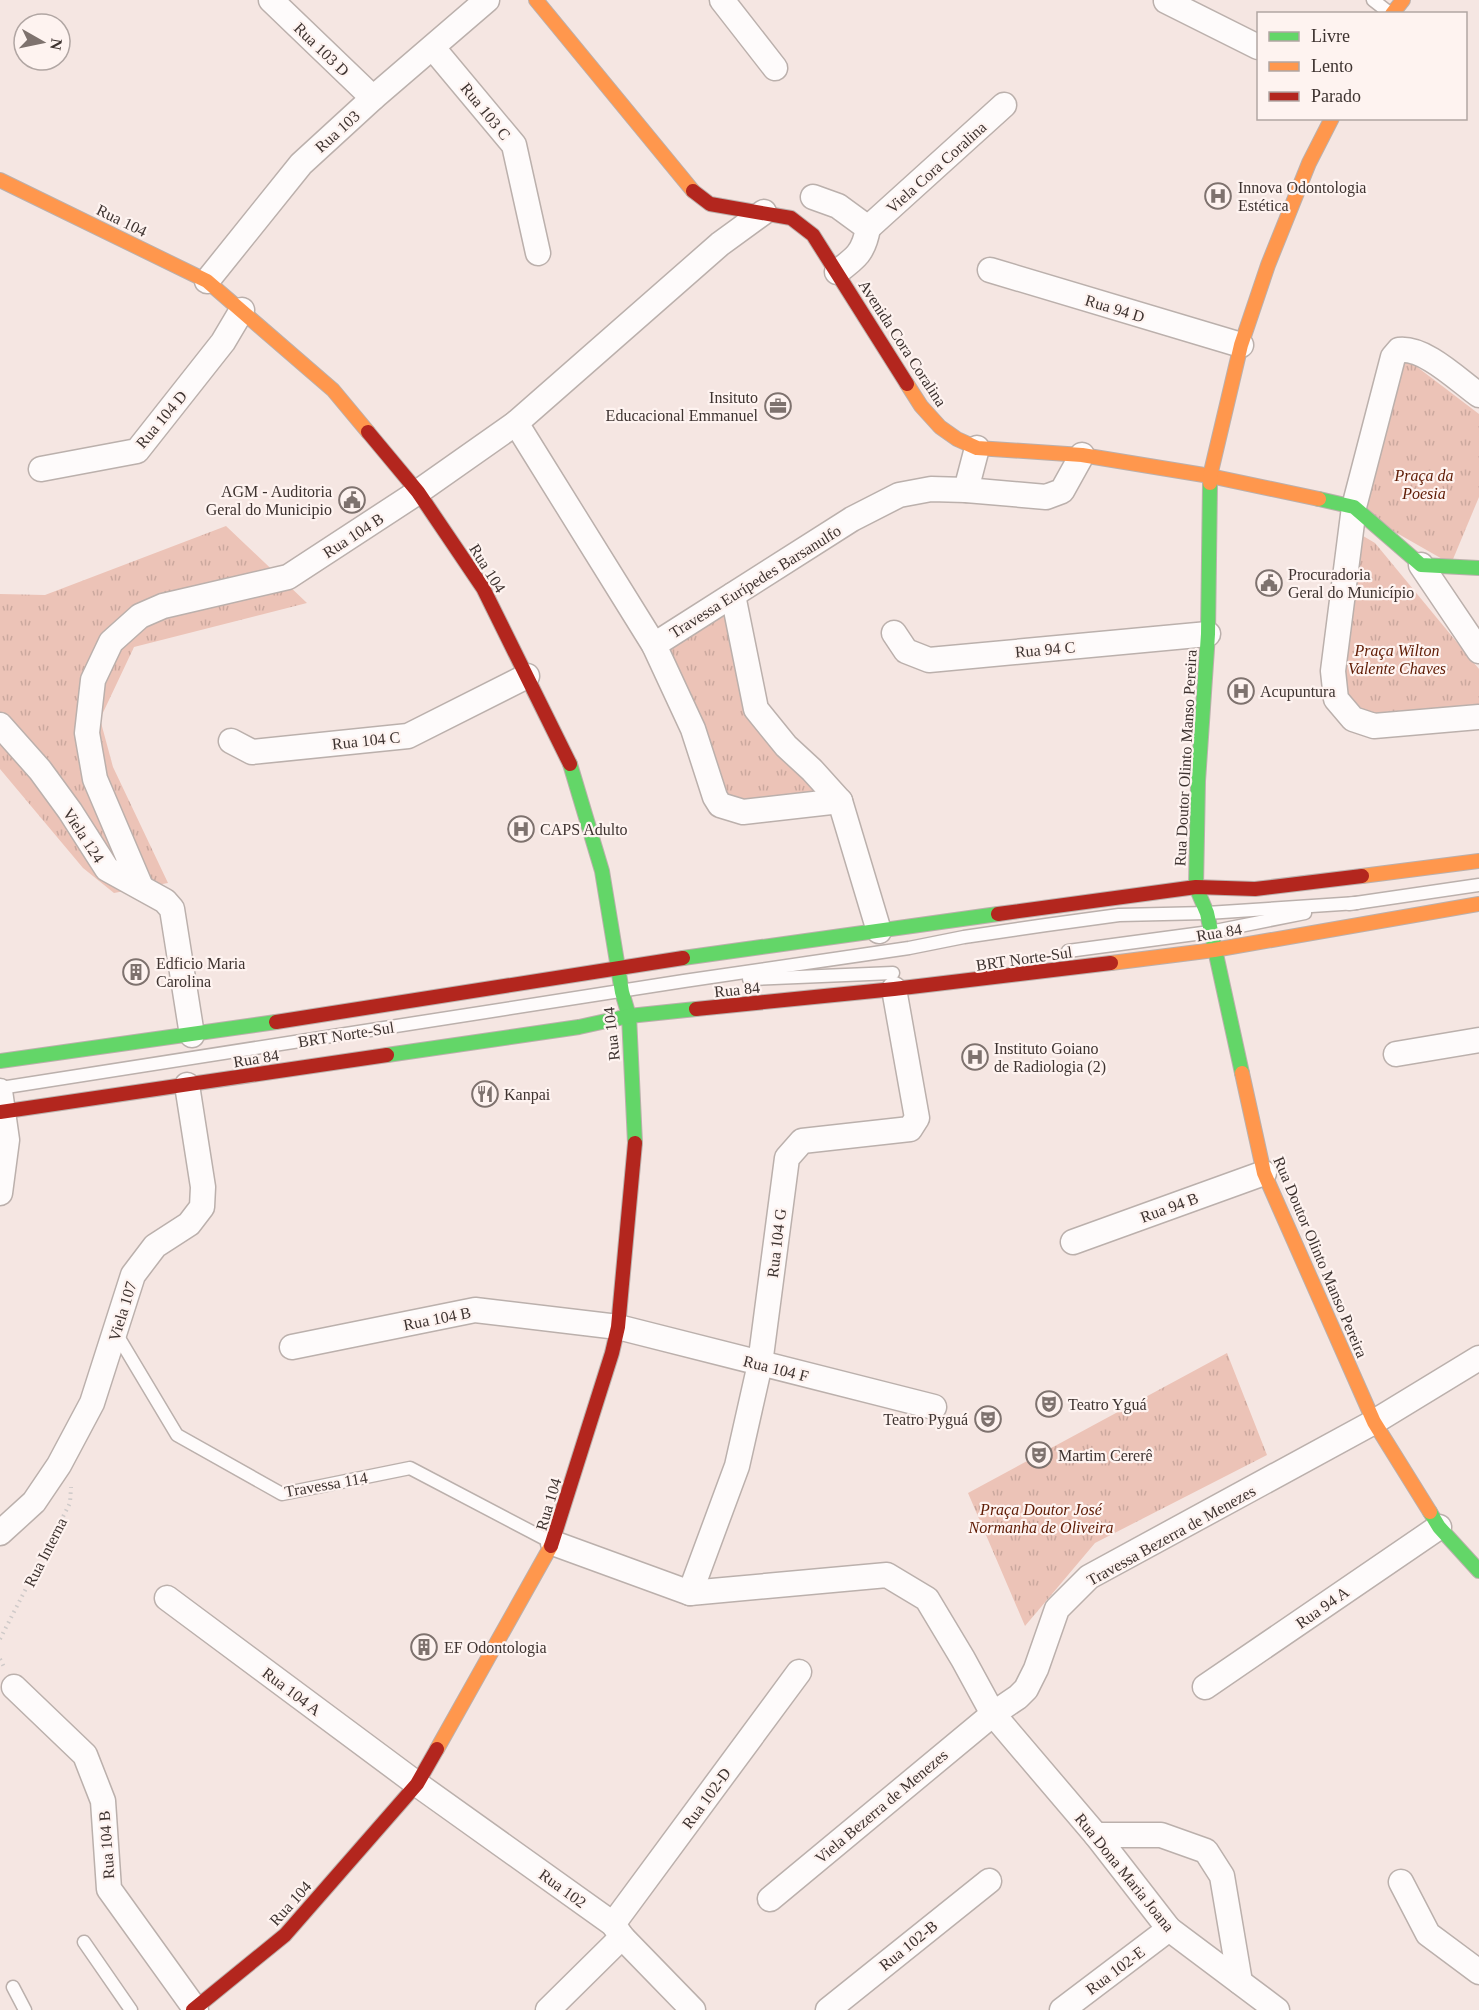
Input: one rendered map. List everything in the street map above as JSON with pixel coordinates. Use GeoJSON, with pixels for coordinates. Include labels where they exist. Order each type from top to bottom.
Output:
{"type":"FeatureCollection","features":[{"type":"Feature","properties":{"kind":"main road","name":"Avenida Cora Coralina"},"geometry":{"type":"LineString","coordinates":[[536,0],[694,192],[710,204],[790,218],[813,235],[921,406],[940,427],[957,440],[976,448],[1082,455],[1210,476],[1354,507],[1420,565]]}},
{"type":"Feature","properties":{"kind":"main road"},"geometry":{"type":"LineString","coordinates":[[1393,12],[1403,0]]}},
{"type":"Feature","properties":{"kind":"main road","name":"Rua Doutor Olinto Manso Pereira"},"geometry":{"type":"LineString","coordinates":[[1331,120],[1309,163],[1272,254],[1241,345],[1210,476],[1208,634],[1198,781],[1196,887],[1207,913],[1264,1173],[1374,1422],[1439,1527],[1479,1571]]}},
{"type":"Feature","properties":{"kind":"main road","name":"Rua 104"},"geometry":{"type":"LineString","coordinates":[[0,180],[207,280],[333,390],[418,492],[483,588],[573,776],[602,871],[622,992],[629,1016],[635,1146],[618,1327],[553,1543],[417,1784],[285,1935],[195,2010]]}},
{"type":"Feature","properties":{"kind":"main road"},"geometry":{"type":"LineString","coordinates":[[1420,565],[1479,568]]}},
{"type":"Feature","properties":{"kind":"main road","name":"Rua 84"},"geometry":{"type":"LineString","coordinates":[[0,1061],[192,1035],[618,967],[1196,887],[1255,889],[1479,861]]}},
{"type":"Feature","properties":{"kind":"main road","name":"Rua 84"},"geometry":{"type":"LineString","coordinates":[[1,1101],[187,1085],[579,1027],[629,1016],[898,981],[1214,950],[1479,904]]}},
{"type":"Feature","properties":{"kind":"street","name":"Rua 103 D"},"geometry":{"type":"LineString","coordinates":[[272,0],[373,98]]}},
{"type":"Feature","properties":{"kind":"street","name":"Rua 103"},"geometry":{"type":"LineString","coordinates":[[207,280],[301,164],[373,98],[487,0]]}},
{"type":"Feature","properties":{"kind":"street"},"geometry":{"type":"LineString","coordinates":[[722,0],[775,68]]}},
{"type":"Feature","properties":{"kind":"street"},"geometry":{"type":"LineString","coordinates":[[1166,1],[1257,46]]}},
{"type":"Feature","properties":{"kind":"street","name":"Rua 103 C"},"geometry":{"type":"LineString","coordinates":[[433,48],[514,145],[538,253]]}},
{"type":"Feature","properties":{"kind":"street","name":"Viela Cora Coralina"},"geometry":{"type":"LineString","coordinates":[[837,272],[862,250],[868,228],[1004,105]]}},
{"type":"Feature","properties":{"kind":"street"},"geometry":{"type":"LineString","coordinates":[[813,197],[838,206],[868,228]]}},
{"type":"Feature","properties":{"kind":"street"},"geometry":{"type":"LineString","coordinates":[[418,492],[516,423],[720,244],[764,212]]}},
{"type":"Feature","properties":{"kind":"street","name":"Rua 94 D"},"geometry":{"type":"LineString","coordinates":[[990,270],[1241,345]]}},
{"type":"Feature","properties":{"kind":"street","name":"Rua 104 D"},"geometry":{"type":"LineString","coordinates":[[41,469],[137,451],[223,342],[242,310]]}},
{"type":"Feature","properties":{"kind":"street"},"geometry":{"type":"LineString","coordinates":[[1479,395],[1420,352],[1408,349],[1399,350],[1393,357],[1354,507],[1333,671],[1336,699],[1353,719],[1374,726],[1479,717]]}},
{"type":"Feature","properties":{"kind":"street","name":"Travessa Eurípedes Barsanulfo"},"geometry":{"type":"LineString","coordinates":[[516,423],[654,645],[852,519],[899,495],[931,489],[1046,497],[1062,491],[1082,455]]}},
{"type":"Feature","properties":{"kind":"street"},"geometry":{"type":"LineString","coordinates":[[966,490],[976,448]]}},
{"type":"Feature","properties":{"kind":"street","name":"Rua 104 B"},"geometry":{"type":"LineString","coordinates":[[141,887],[95,779],[87,733],[93,680],[111,642],[140,616],[163,606],[288,577],[418,492]]}},
{"type":"Feature","properties":{"kind":"street"},"geometry":{"type":"LineString","coordinates":[[1420,565],[1479,651]]}},
{"type":"Feature","properties":{"kind":"street"},"geometry":{"type":"LineString","coordinates":[[733,595],[756,709],[786,746],[840,801],[879,931]]}},
{"type":"Feature","properties":{"kind":"street","name":"Rua 94 C"},"geometry":{"type":"LineString","coordinates":[[894,633],[906,651],[928,660],[1208,634]]}},
{"type":"Feature","properties":{"kind":"street"},"geometry":{"type":"LineString","coordinates":[[654,645],[693,729],[715,797],[720,805],[743,812],[840,801]]}},
{"type":"Feature","properties":{"kind":"street","name":"Rua 104 C"},"geometry":{"type":"LineString","coordinates":[[231,741],[252,752],[408,736],[527,676]]}},
{"type":"Feature","properties":{"kind":"street","name":"Viela 124"},"geometry":{"type":"LineString","coordinates":[[0,725],[40,770],[70,811],[107,869],[165,901],[172,909],[192,1035]]}},
{"type":"Feature","properties":{"kind":"street","name":"Rua 104 G"},"geometry":{"type":"LineString","coordinates":[[690,1593],[737,1466],[760,1364],[787,1158],[801,1141],[910,1129],[917,1118],[898,981]]}},
{"type":"Feature","properties":{"kind":"street"},"geometry":{"type":"LineString","coordinates":[[1396,1054],[1479,1040]]}},
{"type":"Feature","properties":{"kind":"street","name":"Viela 107"},"geometry":{"type":"LineString","coordinates":[[0,1533],[34,1502],[59,1465],[92,1403],[133,1275],[155,1246],[189,1224],[202,1207],[203,1187],[187,1085]]}},
{"type":"Feature","properties":{"kind":"street"},"geometry":{"type":"LineString","coordinates":[[0,1193],[7,1140],[1,1101]]}},
{"type":"Feature","properties":{"kind":"street","name":"Rua 94 B"},"geometry":{"type":"LineString","coordinates":[[1073,1242],[1264,1173]]}},
{"type":"Feature","properties":{"kind":"street","name":"Rua 104 B"},"geometry":{"type":"LineString","coordinates":[[292,1347],[475,1310],[618,1327]]}},
{"type":"Feature","properties":{"kind":"street","name":"Rua 104 F"},"geometry":{"type":"LineString","coordinates":[[618,1327],[934,1407]]}},
{"type":"Feature","properties":{"kind":"street","name":"Travessa Bezerra de Menezes"},"geometry":{"type":"LineString","coordinates":[[993,1714],[1026,1689],[1036,1669],[1058,1609],[1089,1577],[1374,1422],[1479,1358]]}},
{"type":"Feature","properties":{"kind":"street","name":"Rua 94 A"},"geometry":{"type":"LineString","coordinates":[[1205,1688],[1439,1527]]}},
{"type":"Feature","properties":{"kind":"street"},"geometry":{"type":"LineString","coordinates":[[553,1543],[690,1593],[887,1575],[927,1599],[993,1714]]}},
{"type":"Feature","properties":{"kind":"street","name":"Rua 104 A"},"geometry":{"type":"LineString","coordinates":[[167,1598],[417,1784]]}},
{"type":"Feature","properties":{"kind":"street","name":"Rua 102-D"},"geometry":{"type":"LineString","coordinates":[[548,2010],[618,1930],[799,1672]]}},
{"type":"Feature","properties":{"kind":"street","name":"Rua 104 B"},"geometry":{"type":"LineString","coordinates":[[14,1687],[85,1755],[103,1801],[109,1889],[195,2010]]}},
{"type":"Feature","properties":{"kind":"street","name":"Rua Dona Maria Joana"},"geometry":{"type":"LineString","coordinates":[[993,1714],[1096,1835],[1169,1929],[1277,2010]]}},
{"type":"Feature","properties":{"kind":"street","name":"Viela Bezerra de Menezes"},"geometry":{"type":"LineString","coordinates":[[770,1899],[993,1714]]}},
{"type":"Feature","properties":{"kind":"street","name":"Rua 102"},"geometry":{"type":"LineString","coordinates":[[417,1784],[618,1930],[693,2010]]}},
{"type":"Feature","properties":{"kind":"street"},"geometry":{"type":"LineString","coordinates":[[1096,1835],[1161,1835],[1206,1851],[1222,1875],[1240,1982]]}},
{"type":"Feature","properties":{"kind":"street","name":"Rua 102-B"},"geometry":{"type":"LineString","coordinates":[[828,2010],[989,1881]]}},
{"type":"Feature","properties":{"kind":"street"},"geometry":{"type":"LineString","coordinates":[[1401,1882],[1428,1934],[1479,1972]]}},
{"type":"Feature","properties":{"kind":"street","name":"Rua 102-E"},"geometry":{"type":"LineString","coordinates":[[1062,2010],[1169,1929]]}},
{"type":"Feature","properties":{"kind":"lane"},"geometry":{"type":"LineString","coordinates":[[1373,0],[1388,12]]}},
{"type":"Feature","properties":{"kind":"lane","name":"BRT Norte-Sul"},"geometry":{"type":"LineString","coordinates":[[1060,952],[1210,932],[1357,903],[1479,885]]}},
{"type":"Feature","properties":{"kind":"lane","name":"BRT Norte-Sul"},"geometry":{"type":"LineString","coordinates":[[1,1101],[686,981],[909,948],[964,937],[1119,915],[1207,913],[1357,903]]}},
{"type":"Feature","properties":{"kind":"lane"},"geometry":{"type":"LineString","coordinates":[[686,981],[898,981]]}},
{"type":"Feature","properties":{"kind":"lane","name":"Travessa 114"},"geometry":{"type":"LineString","coordinates":[[116,1333],[177,1436],[282,1494],[410,1468],[553,1543]]}},
{"type":"Feature","properties":{"kind":"lane"},"geometry":{"type":"LineString","coordinates":[[84,1942],[130,2010]]}},
{"type":"Feature","properties":{"kind":"lane"},"geometry":{"type":"LineString","coordinates":[[13,1987],[25,2010]]}},
{"type":"Feature","properties":{"kind":"path","name":"Rua Interna"},"geometry":{"type":"LineString","coordinates":[[0,1639],[70,1503],[71,1474],[59,1465]]}},
{"type":"Feature","properties":{"kind":"green space","name":"Praça da Poesia"},"geometry":{"type":"Polygon","coordinates":[[[1404,357],[1479,414],[1479,497],[1451,564],[1360,512],[1404,357]]]}},
{"type":"Feature","properties":{"kind":"green space"},"geometry":{"type":"Polygon","coordinates":[[[226,526],[307,603],[134,647],[100,719],[113,767],[168,883],[114,893],[83,868],[0,769],[0,594],[45,595],[226,526]]]}},
{"type":"Feature","properties":{"kind":"green space","name":"Praça Wilton Valente Chaves"},"geometry":{"type":"Polygon","coordinates":[[[1358,533],[1375,543],[1479,669],[1479,709],[1385,717],[1365,711],[1350,699],[1342,683],[1358,533]]]}},
{"type":"Feature","properties":{"kind":"green space"},"geometry":{"type":"Polygon","coordinates":[[[728,606],[748,715],[823,792],[742,802],[727,796],[667,649],[728,606]]]}},
{"type":"Feature","properties":{"kind":"green space","name":"Praça Doutor José Normanha de Oliveira"},"geometry":{"type":"Polygon","coordinates":[[[1227,1353],[1267,1455],[1095,1543],[1025,1626],[968,1493],[1227,1353]]]}},
{"type":"Feature","properties":{"kind":"traffic: fast"},"geometry":{"type":"LineString","coordinates":[[1210,483],[1208,634],[1198,781],[1196,887],[1207,913],[1242,1073]]}},
{"type":"Feature","properties":{"kind":"traffic: fast"},"geometry":{"type":"LineString","coordinates":[[1319,499],[1354,507],[1421,565],[1479,568]]}},
{"type":"Feature","properties":{"kind":"traffic: fast"},"geometry":{"type":"LineString","coordinates":[[570,764],[602,871],[622,992],[629,1016],[635,1143]]}},
{"type":"Feature","properties":{"kind":"traffic: fast"},"geometry":{"type":"LineString","coordinates":[[683,958],[998,914]]}},
{"type":"Feature","properties":{"kind":"traffic: fast"},"geometry":{"type":"LineString","coordinates":[[387,1055],[579,1027],[629,1016],[696,1009]]}},
{"type":"Feature","properties":{"kind":"traffic: fast"},"geometry":{"type":"LineString","coordinates":[[0,1061],[276,1022]]}},
{"type":"Feature","properties":{"kind":"traffic: fast"},"geometry":{"type":"LineString","coordinates":[[1430,1512],[1439,1527],[1479,1571]]}},
{"type":"Feature","properties":{"kind":"traffic: slow"},"geometry":{"type":"LineString","coordinates":[[536,0],[693,191]]}},
{"type":"Feature","properties":{"kind":"traffic: slow"},"geometry":{"type":"LineString","coordinates":[[1394,12],[1403,0]]}},
{"type":"Feature","properties":{"kind":"traffic: slow"},"geometry":{"type":"LineString","coordinates":[[1210,483],[1241,345],[1268,265],[1309,163],[1331,120]]}},
{"type":"Feature","properties":{"kind":"traffic: slow"},"geometry":{"type":"LineString","coordinates":[[0,180],[207,281],[333,390],[368,432]]}},
{"type":"Feature","properties":{"kind":"traffic: slow"},"geometry":{"type":"LineString","coordinates":[[907,384],[921,406],[940,427],[957,439],[977,448],[1082,455],[1210,476],[1319,499]]}},
{"type":"Feature","properties":{"kind":"traffic: slow"},"geometry":{"type":"LineString","coordinates":[[1362,876],[1479,861]]}},
{"type":"Feature","properties":{"kind":"traffic: slow"},"geometry":{"type":"LineString","coordinates":[[1111,963],[1214,950],[1479,904]]}},
{"type":"Feature","properties":{"kind":"traffic: slow"},"geometry":{"type":"LineString","coordinates":[[1242,1073],[1264,1173],[1374,1422],[1430,1512]]}},
{"type":"Feature","properties":{"kind":"traffic: slow"},"geometry":{"type":"LineString","coordinates":[[437,1749],[551,1546]]}},
{"type":"Feature","properties":{"kind":"traffic: jam"},"geometry":{"type":"LineString","coordinates":[[693,191],[710,204],[791,218],[813,235],[907,384]]}},
{"type":"Feature","properties":{"kind":"traffic: jam"},"geometry":{"type":"LineString","coordinates":[[368,432],[418,492],[483,588],[570,764]]}},
{"type":"Feature","properties":{"kind":"traffic: jam"},"geometry":{"type":"LineString","coordinates":[[998,914],[1196,887],[1255,889],[1362,876]]}},
{"type":"Feature","properties":{"kind":"traffic: jam"},"geometry":{"type":"LineString","coordinates":[[276,1022],[683,958]]}},
{"type":"Feature","properties":{"kind":"traffic: jam"},"geometry":{"type":"LineString","coordinates":[[696,1009],[894,989],[1111,963]]}},
{"type":"Feature","properties":{"kind":"traffic: jam"},"geometry":{"type":"LineString","coordinates":[[0,1112],[387,1055]]}},
{"type":"Feature","properties":{"kind":"traffic: jam"},"geometry":{"type":"LineString","coordinates":[[551,1546],[612,1353],[618,1327],[635,1143]]}},
{"type":"Feature","properties":{"kind":"traffic: jam"},"geometry":{"type":"LineString","coordinates":[[193,2010],[285,1935],[417,1784],[437,1749]]}},
{"type":"Feature","properties":{"kind":"place","name":"Innova Odontologia Estética"},"geometry":{"type":"Point","coordinates":[1218,196]}},
{"type":"Feature","properties":{"kind":"place","name":"Insituto Educacional Emmanuel"},"geometry":{"type":"Point","coordinates":[778,406]}},
{"type":"Feature","properties":{"kind":"place","name":"AGM - Auditoria Geral do Municipio"},"geometry":{"type":"Point","coordinates":[352,500]}},
{"type":"Feature","properties":{"kind":"place","name":"Procuradoria Geral do Município"},"geometry":{"type":"Point","coordinates":[1269,583]}},
{"type":"Feature","properties":{"kind":"place","name":"Acupuntura"},"geometry":{"type":"Point","coordinates":[1241,691]}},
{"type":"Feature","properties":{"kind":"place","name":"CAPS Adulto"},"geometry":{"type":"Point","coordinates":[521,829]}},
{"type":"Feature","properties":{"kind":"place","name":"Edficio Maria Carolina"},"geometry":{"type":"Point","coordinates":[136,972]}},
{"type":"Feature","properties":{"kind":"place","name":"Instituto Goiano de Radiologia (2)"},"geometry":{"type":"Point","coordinates":[975,1057]}},
{"type":"Feature","properties":{"kind":"place","name":"Kanpai"},"geometry":{"type":"Point","coordinates":[485,1094]}},
{"type":"Feature","properties":{"kind":"place","name":"Teatro Yguá"},"geometry":{"type":"Point","coordinates":[1049,1404]}},
{"type":"Feature","properties":{"kind":"place","name":"Teatro Pyguá"},"geometry":{"type":"Point","coordinates":[988,1419]}},
{"type":"Feature","properties":{"kind":"place","name":"Martim Cererê"},"geometry":{"type":"Point","coordinates":[1039,1455]}},
{"type":"Feature","properties":{"kind":"place","name":"EF Odontologia"},"geometry":{"type":"Point","coordinates":[424,1647]}}]}
